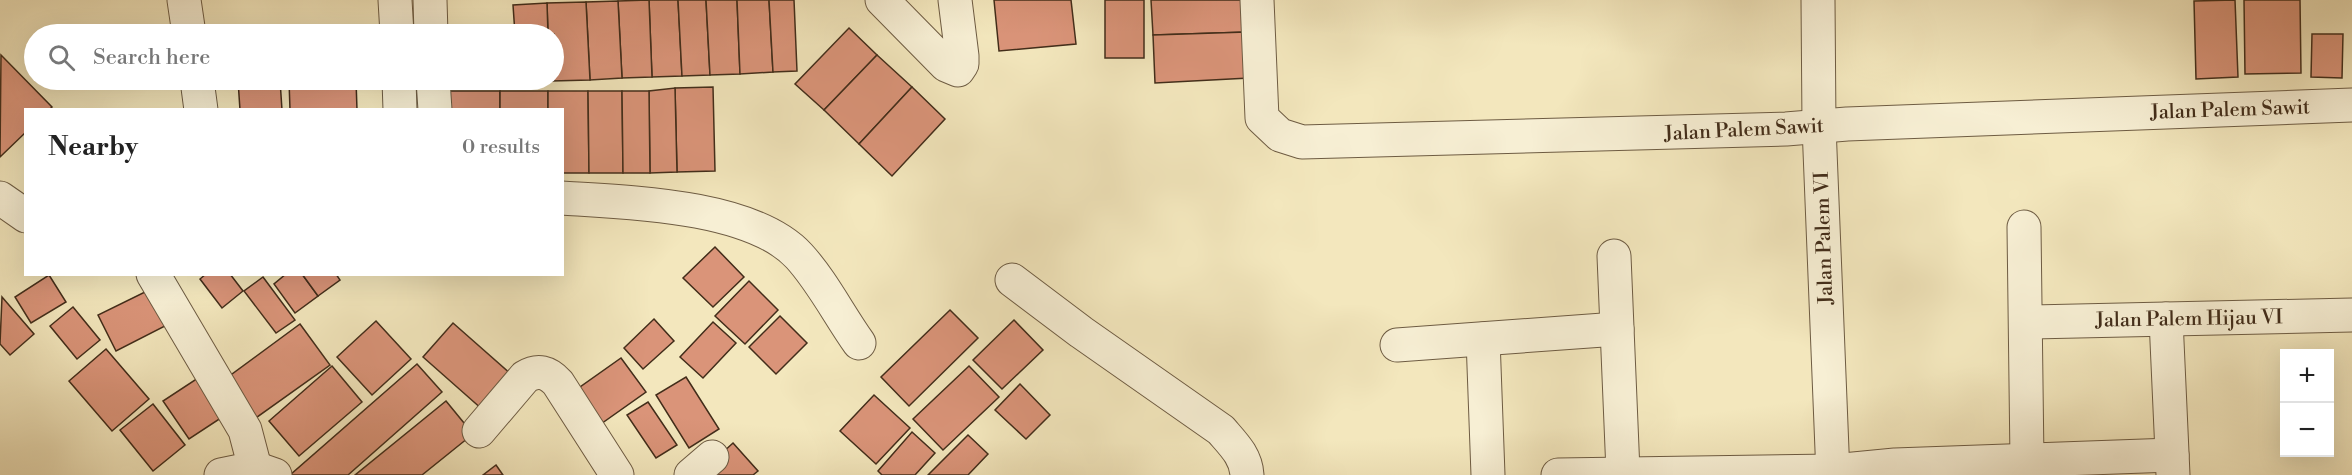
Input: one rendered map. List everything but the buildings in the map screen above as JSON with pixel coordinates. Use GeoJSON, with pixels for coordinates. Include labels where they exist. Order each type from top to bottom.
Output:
{"type":"FeatureCollection","features":[{"type":"Feature","properties":{"kind":"street"},"geometry":{"type":"LineString","coordinates":[[184,0],[188,24]]}},
{"type":"Feature","properties":{"kind":"street"},"geometry":{"type":"LineString","coordinates":[[395,0],[396,24]]}},
{"type":"Feature","properties":{"kind":"street"},"geometry":{"type":"LineString","coordinates":[[430,0],[431,24]]}},
{"type":"Feature","properties":{"kind":"street"},"geometry":{"type":"LineString","coordinates":[[882,0],[946,65],[958,70],[962,64],[962,56],[955,0]]}},
{"type":"Feature","properties":{"kind":"street","name":"Jalan Palem Sawit"},"geometry":{"type":"LineString","coordinates":[[1257,0],[1262,118],[1280,135],[1302,142],[1786,129],[2352,105]]}},
{"type":"Feature","properties":{"kind":"street","name":"Jalan Palem VI"},"geometry":{"type":"LineString","coordinates":[[1818,0],[1819,126],[1833,473]]}},
{"type":"Feature","properties":{"kind":"street"},"geometry":{"type":"LineString","coordinates":[[198,90],[201,108]]}},
{"type":"Feature","properties":{"kind":"street"},"geometry":{"type":"LineString","coordinates":[[399,90],[400,108]]}},
{"type":"Feature","properties":{"kind":"street"},"geometry":{"type":"LineString","coordinates":[[434,90],[435,108]]}},
{"type":"Feature","properties":{"kind":"street"},"geometry":{"type":"LineString","coordinates":[[0,198],[24,215]]}},
{"type":"Feature","properties":{"kind":"street"},"geometry":{"type":"LineString","coordinates":[[564,198],[632,202],[700,211],[759,230],[782,242],[798,256],[859,343]]}},
{"type":"Feature","properties":{"kind":"street"},"geometry":{"type":"LineString","coordinates":[[2024,227],[2027,461]]}},
{"type":"Feature","properties":{"kind":"street"},"geometry":{"type":"LineString","coordinates":[[1614,256],[1623,472]]}},
{"type":"Feature","properties":{"kind":"street"},"geometry":{"type":"LineString","coordinates":[[154,276],[245,430],[265,471],[221,475]]}},
{"type":"Feature","properties":{"kind":"street"},"geometry":{"type":"LineString","coordinates":[[1012,280],[1221,430],[1237,448],[1246,464],[1247,475]]}},
{"type":"Feature","properties":{"kind":"street","name":"Jalan Palem Hijau VI"},"geometry":{"type":"LineString","coordinates":[[2027,322],[2352,315]]}},
{"type":"Feature","properties":{"kind":"street"},"geometry":{"type":"LineString","coordinates":[[1558,475],[1623,472],[1833,473],[1895,465],[2027,461],[2172,465],[2166,319]]}},
{"type":"Feature","properties":{"kind":"street"},"geometry":{"type":"LineString","coordinates":[[1397,345],[1617,329]]}},
{"type":"Feature","properties":{"kind":"street"},"geometry":{"type":"LineString","coordinates":[[1483,339],[1488,475]]}},
{"type":"Feature","properties":{"kind":"street"},"geometry":{"type":"LineString","coordinates":[[479,431],[525,377],[532,372],[545,373],[558,383],[617,475]]}}]}
